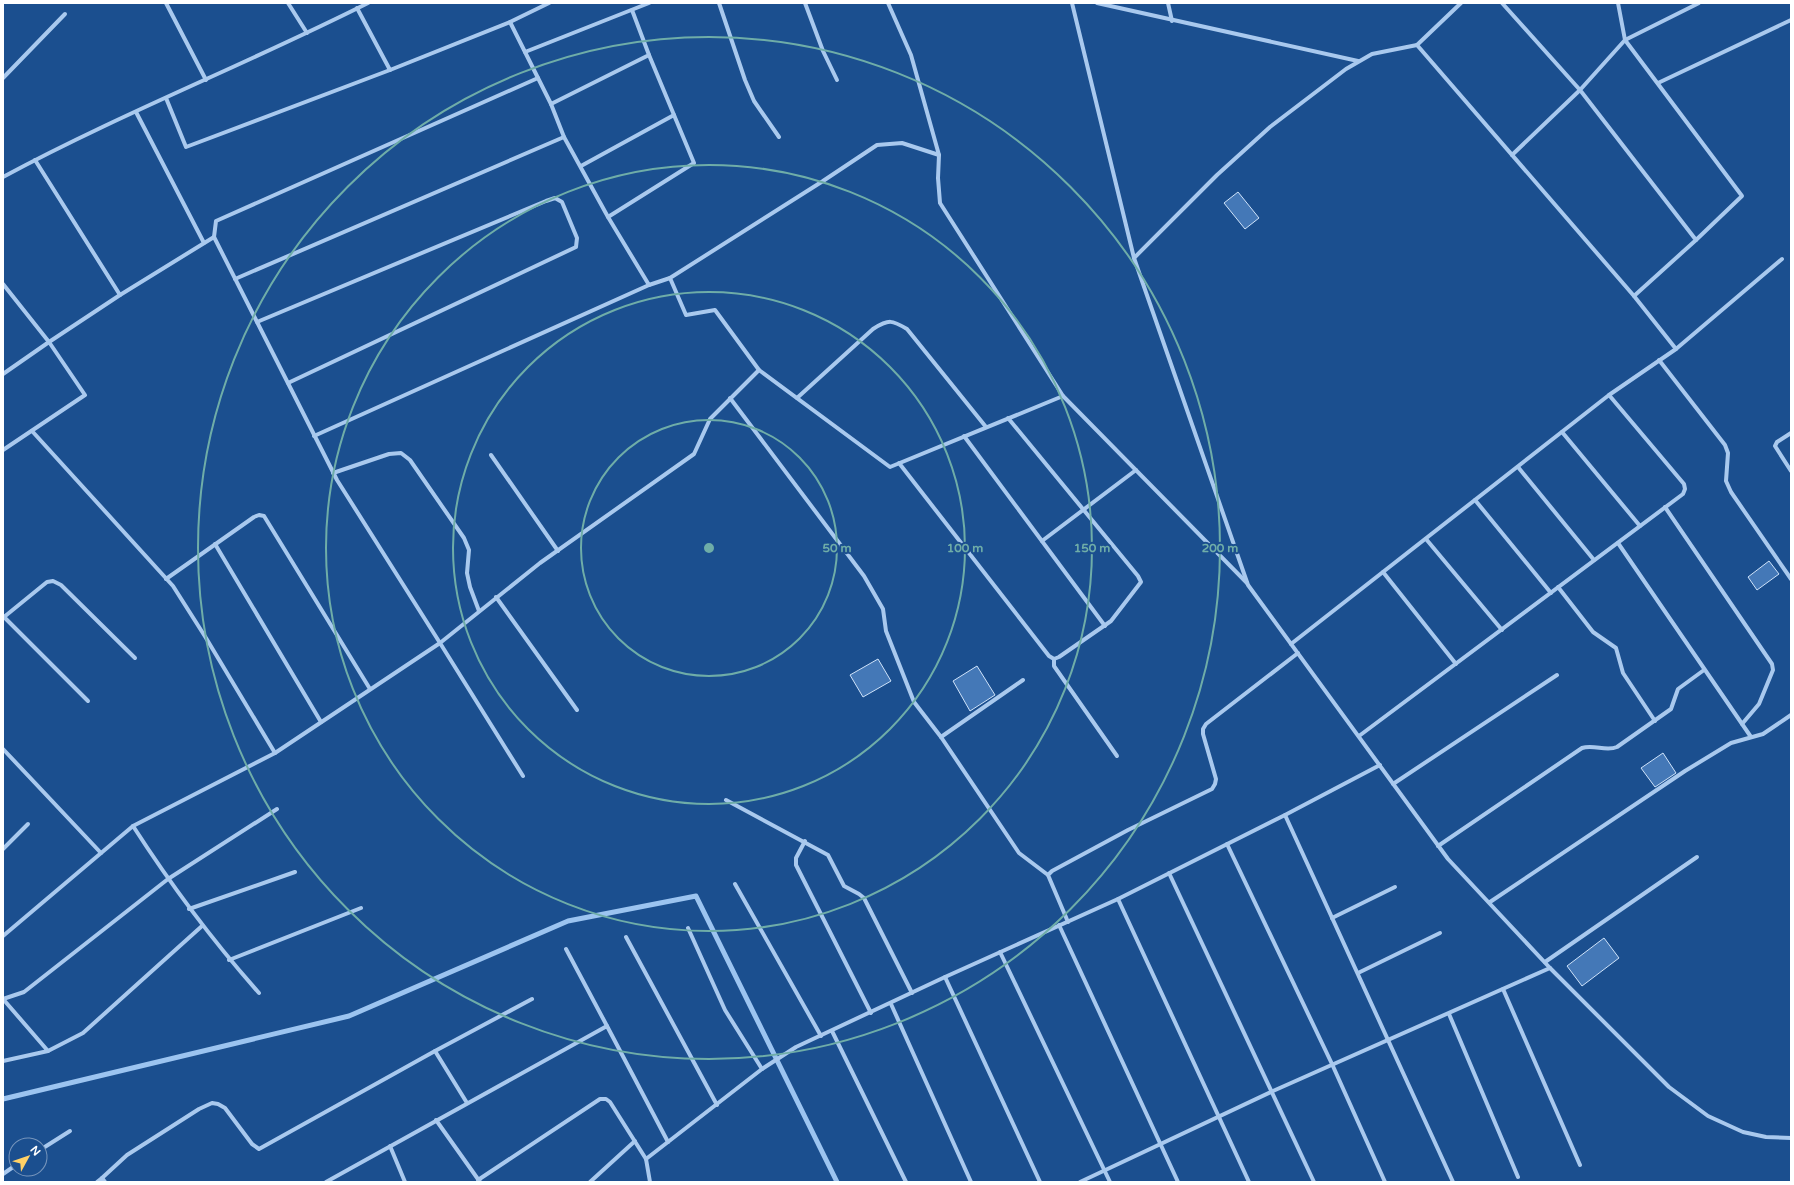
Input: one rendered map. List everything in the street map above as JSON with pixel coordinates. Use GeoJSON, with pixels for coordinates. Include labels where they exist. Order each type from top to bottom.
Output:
{"type":"FeatureCollection","features":[{"type":"Feature","properties":{"kind":"street"},"geometry":{"type":"LineString","coordinates":[[166,3],[206,80]]}},
{"type":"Feature","properties":{"kind":"street"},"geometry":{"type":"LineString","coordinates":[[288,3],[307,33]]}},
{"type":"Feature","properties":{"kind":"street"},"geometry":{"type":"LineString","coordinates":[[3,177],[66,144],[307,33],[368,3]]}},
{"type":"Feature","properties":{"kind":"street"},"geometry":{"type":"LineString","coordinates":[[166,98],[186,147],[390,70],[510,22],[549,3]]}},
{"type":"Feature","properties":{"kind":"street"},"geometry":{"type":"LineString","coordinates":[[525,52],[650,3]]}},
{"type":"Feature","properties":{"kind":"street"},"geometry":{"type":"LineString","coordinates":[[719,3],[745,80],[754,101],[779,138]]}},
{"type":"Feature","properties":{"kind":"street"},"geometry":{"type":"LineString","coordinates":[[805,3],[823,50],[837,80]]}},
{"type":"Feature","properties":{"kind":"street"},"geometry":{"type":"LineString","coordinates":[[888,3],[911,55],[939,155],[938,178],[940,203],[1063,396],[1248,585],[1448,859],[1490,902],[1550,968],[1669,1087],[1708,1116],[1743,1132],[1766,1137],[1791,1138]]}},
{"type":"Feature","properties":{"kind":"street"},"geometry":{"type":"LineString","coordinates":[[1072,3],[1134,258],[1248,585]]}},
{"type":"Feature","properties":{"kind":"street"},"geometry":{"type":"LineString","coordinates":[[1097,3],[1172,21],[1358,61]]}},
{"type":"Feature","properties":{"kind":"street"},"geometry":{"type":"LineString","coordinates":[[1168,3],[1172,21]]}},
{"type":"Feature","properties":{"kind":"street"},"geometry":{"type":"LineString","coordinates":[[1134,258],[1217,175],[1270,127],[1346,68],[1358,61],[1372,54],[1417,44],[1461,3]]}},
{"type":"Feature","properties":{"kind":"street"},"geometry":{"type":"LineString","coordinates":[[1502,3],[1580,90],[1696,240]]}},
{"type":"Feature","properties":{"kind":"street"},"geometry":{"type":"LineString","coordinates":[[1618,3],[1625,40],[1742,196],[1634,296]]}},
{"type":"Feature","properties":{"kind":"street"},"geometry":{"type":"LineString","coordinates":[[1512,155],[1580,90],[1625,40],[1698,3]]}},
{"type":"Feature","properties":{"kind":"street"},"geometry":{"type":"LineString","coordinates":[[358,8],[390,70]]}},
{"type":"Feature","properties":{"kind":"street"},"geometry":{"type":"LineString","coordinates":[[608,217],[694,163],[632,10]]}},
{"type":"Feature","properties":{"kind":"street"},"geometry":{"type":"LineString","coordinates":[[3,78],[65,14]]}},
{"type":"Feature","properties":{"kind":"street"},"geometry":{"type":"LineString","coordinates":[[1658,83],[1791,20]]}},
{"type":"Feature","properties":{"kind":"street"},"geometry":{"type":"LineString","coordinates":[[510,22],[551,104],[564,137],[608,217],[649,285]]}},
{"type":"Feature","properties":{"kind":"street"},"geometry":{"type":"LineString","coordinates":[[1417,44],[1634,296],[1676,349]]}},
{"type":"Feature","properties":{"kind":"street"},"geometry":{"type":"LineString","coordinates":[[551,104],[649,55]]}},
{"type":"Feature","properties":{"kind":"street"},"geometry":{"type":"LineString","coordinates":[[523,776],[333,473],[214,236],[216,220],[538,78]]}},
{"type":"Feature","properties":{"kind":"street"},"geometry":{"type":"LineString","coordinates":[[136,112],[204,243]]}},
{"type":"Feature","properties":{"kind":"street"},"geometry":{"type":"LineString","coordinates":[[580,166],[674,115]]}},
{"type":"Feature","properties":{"kind":"street"},"geometry":{"type":"LineString","coordinates":[[235,279],[564,137]]}},
{"type":"Feature","properties":{"kind":"street"},"geometry":{"type":"LineString","coordinates":[[314,436],[649,285],[670,278],[877,145],[902,143],[939,155]]}},
{"type":"Feature","properties":{"kind":"street"},"geometry":{"type":"LineString","coordinates":[[34,160],[120,295]]}},
{"type":"Feature","properties":{"kind":"street"},"geometry":{"type":"LineString","coordinates":[[257,322],[546,201],[555,198],[562,202],[578,238],[576,247],[288,383]]}},
{"type":"Feature","properties":{"kind":"street"},"geometry":{"type":"LineString","coordinates":[[3,374],[120,295],[214,236]]}},
{"type":"Feature","properties":{"kind":"street"},"geometry":{"type":"LineString","coordinates":[[1291,644],[1609,395],[1676,349],[1782,259]]}},
{"type":"Feature","properties":{"kind":"street"},"geometry":{"type":"LineString","coordinates":[[670,278],[686,314],[715,310],[759,370],[890,467],[1063,396]]}},
{"type":"Feature","properties":{"kind":"street"},"geometry":{"type":"LineString","coordinates":[[3,284],[49,342],[86,395],[3,450]]}},
{"type":"Feature","properties":{"kind":"street"},"geometry":{"type":"LineString","coordinates":[[797,398],[873,329],[884,322],[894,321],[907,329],[986,427]]}},
{"type":"Feature","properties":{"kind":"street"},"geometry":{"type":"LineString","coordinates":[[1659,360],[1725,445],[1728,453],[1726,481],[1791,579]]}},
{"type":"Feature","properties":{"kind":"street"},"geometry":{"type":"LineString","coordinates":[[3,936],[133,826],[275,753],[440,643],[496,597],[558,550],[694,454],[710,419],[759,370]]}},
{"type":"Feature","properties":{"kind":"street"},"geometry":{"type":"LineString","coordinates":[[1359,736],[1683,494],[1685,489],[1684,484],[1609,395]]}},
{"type":"Feature","properties":{"kind":"street"},"geometry":{"type":"LineString","coordinates":[[730,398],[877,595],[883,609],[886,631],[909,694],[941,738],[1019,853],[1048,875],[1068,922]]}},
{"type":"Feature","properties":{"kind":"street"},"geometry":{"type":"LineString","coordinates":[[899,463],[1049,656],[1054,659],[1060,657],[1105,626],[1115,617],[1141,582],[1138,576],[1008,418]]}},
{"type":"Feature","properties":{"kind":"street"},"geometry":{"type":"LineString","coordinates":[[32,431],[166,579],[206,638],[275,753]]}},
{"type":"Feature","properties":{"kind":"street"},"geometry":{"type":"LineString","coordinates":[[1562,432],[1640,526]]}},
{"type":"Feature","properties":{"kind":"street"},"geometry":{"type":"LineString","coordinates":[[1791,433],[1775,446],[1791,471]]}},
{"type":"Feature","properties":{"kind":"street"},"geometry":{"type":"LineString","coordinates":[[964,436],[1105,626]]}},
{"type":"Feature","properties":{"kind":"street"},"geometry":{"type":"LineString","coordinates":[[333,473],[389,454],[402,453],[410,460],[464,538],[469,550],[467,573],[470,587],[479,611]]}},
{"type":"Feature","properties":{"kind":"street"},"geometry":{"type":"LineString","coordinates":[[491,455],[558,550]]}},
{"type":"Feature","properties":{"kind":"street"},"geometry":{"type":"LineString","coordinates":[[1518,467],[1594,560]]}},
{"type":"Feature","properties":{"kind":"street"},"geometry":{"type":"LineString","coordinates":[[1042,541],[1136,470]]}},
{"type":"Feature","properties":{"kind":"street"},"geometry":{"type":"LineString","coordinates":[[1475,500],[1551,593]]}},
{"type":"Feature","properties":{"kind":"street"},"geometry":{"type":"LineString","coordinates":[[1665,508],[1772,664],[1773,670],[1759,704],[1742,724]]}},
{"type":"Feature","properties":{"kind":"street"},"geometry":{"type":"LineString","coordinates":[[166,579],[254,517],[259,515],[264,516],[370,689]]}},
{"type":"Feature","properties":{"kind":"street"},"geometry":{"type":"LineString","coordinates":[[1426,539],[1502,630]]}},
{"type":"Feature","properties":{"kind":"street"},"geometry":{"type":"LineString","coordinates":[[1618,542],[1751,737]]}},
{"type":"Feature","properties":{"kind":"street"},"geometry":{"type":"LineString","coordinates":[[215,544],[321,722]]}},
{"type":"Feature","properties":{"kind":"street"},"geometry":{"type":"LineString","coordinates":[[1383,572],[1456,664]]}},
{"type":"Feature","properties":{"kind":"street"},"geometry":{"type":"LineString","coordinates":[[88,701],[4,617],[47,582],[54,580],[61,585],[135,658]]}},
{"type":"Feature","properties":{"kind":"street"},"geometry":{"type":"LineString","coordinates":[[1558,587],[1593,632],[1616,648],[1623,673],[1655,721]]}},
{"type":"Feature","properties":{"kind":"street"},"geometry":{"type":"LineString","coordinates":[[496,597],[576,710]]}},
{"type":"Feature","properties":{"kind":"street"},"geometry":{"type":"LineString","coordinates":[[1048,875],[1128,830],[1212,789],[1216,784],[1216,779],[1203,734],[1203,729],[1206,724],[1298,653]]}},
{"type":"Feature","properties":{"kind":"street"},"geometry":{"type":"LineString","coordinates":[[1054,659],[1054,666],[1118,756]]}},
{"type":"Feature","properties":{"kind":"street"},"geometry":{"type":"LineString","coordinates":[[1438,846],[1582,748],[1587,746],[1613,748],[1655,721],[1671,709],[1678,689],[1704,670]]}},
{"type":"Feature","properties":{"kind":"street"},"geometry":{"type":"LineString","coordinates":[[1393,784],[1557,675]]}},
{"type":"Feature","properties":{"kind":"street"},"geometry":{"type":"LineString","coordinates":[[941,738],[1023,680]]}},
{"type":"Feature","properties":{"kind":"street"},"geometry":{"type":"LineString","coordinates":[[1490,902],[1685,771],[1731,743],[1763,734],[1791,715]]}},
{"type":"Feature","properties":{"kind":"street"},"geometry":{"type":"LineString","coordinates":[[3,748],[101,853]]}},
{"type":"Feature","properties":{"kind":"street"},"geometry":{"type":"LineString","coordinates":[[646,1159],[762,1069],[796,1047],[891,1004],[945,977],[1118,899],[1285,815],[1380,765]]}},
{"type":"Feature","properties":{"kind":"street"},"geometry":{"type":"LineString","coordinates":[[726,800],[805,841],[828,855],[844,886],[860,894],[864,898],[912,994]]}},
{"type":"Feature","properties":{"kind":"street"},"geometry":{"type":"LineString","coordinates":[[48,1051],[3,999],[24,992],[37,984],[168,880],[277,809]]}},
{"type":"Feature","properties":{"kind":"street"},"geometry":{"type":"LineString","coordinates":[[1285,815],[1453,1182]]}},
{"type":"Feature","properties":{"kind":"street"},"geometry":{"type":"LineString","coordinates":[[3,849],[28,824]]}},
{"type":"Feature","properties":{"kind":"street"},"geometry":{"type":"LineString","coordinates":[[133,826],[189,909],[229,960],[259,993]]}},
{"type":"Feature","properties":{"kind":"street"},"geometry":{"type":"LineString","coordinates":[[805,841],[796,858],[796,865],[871,1013]]}},
{"type":"Feature","properties":{"kind":"street"},"geometry":{"type":"LineString","coordinates":[[1226,844],[1332,1064],[1385,1182]]}},
{"type":"Feature","properties":{"kind":"street"},"geometry":{"type":"LineString","coordinates":[[1545,962],[1697,857]]}},
{"type":"Feature","properties":{"kind":"street"},"geometry":{"type":"LineString","coordinates":[[189,909],[295,872]]}},
{"type":"Feature","properties":{"kind":"street"},"geometry":{"type":"LineString","coordinates":[[1169,873],[1273,1091],[1314,1182]]}},
{"type":"Feature","properties":{"kind":"street"},"geometry":{"type":"LineString","coordinates":[[735,884],[820,1036]]}},
{"type":"Feature","properties":{"kind":"street"},"geometry":{"type":"LineString","coordinates":[[1332,918],[1395,887]]}},
{"type":"Feature","properties":{"kind":"street"},"geometry":{"type":"LineString","coordinates":[[1118,899],[1249,1182]]}},
{"type":"Feature","properties":{"kind":"street"},"geometry":{"type":"LineString","coordinates":[[229,960],[361,908]]}},
{"type":"Feature","properties":{"kind":"street"},"geometry":{"type":"LineString","coordinates":[[1059,925],[1178,1182]]}},
{"type":"Feature","properties":{"kind":"street"},"geometry":{"type":"LineString","coordinates":[[3,1061],[48,1051],[83,1033],[202,926]]}},
{"type":"Feature","properties":{"kind":"street"},"geometry":{"type":"LineString","coordinates":[[688,928],[725,1010],[762,1069]]}},
{"type":"Feature","properties":{"kind":"street"},"geometry":{"type":"LineString","coordinates":[[1358,973],[1440,933]]}},
{"type":"Feature","properties":{"kind":"street"},"geometry":{"type":"LineString","coordinates":[[626,937],[717,1105]]}},
{"type":"Feature","properties":{"kind":"street"},"geometry":{"type":"LineString","coordinates":[[566,949],[668,1142]]}},
{"type":"Feature","properties":{"kind":"street"},"geometry":{"type":"LineString","coordinates":[[1000,952],[1110,1182]]}},
{"type":"Feature","properties":{"kind":"street"},"geometry":{"type":"LineString","coordinates":[[1080,1182],[1332,1064],[1449,1014],[1550,968]]}},
{"type":"Feature","properties":{"kind":"street"},"geometry":{"type":"LineString","coordinates":[[945,977],[1040,1182]]}},
{"type":"Feature","properties":{"kind":"street"},"geometry":{"type":"LineString","coordinates":[[1503,989],[1580,1166]]}},
{"type":"Feature","properties":{"kind":"street"},"geometry":{"type":"LineString","coordinates":[[97,1182],[127,1155],[199,1109],[212,1103],[218,1104],[225,1108],[252,1144],[259,1149],[532,999]]}},
{"type":"Feature","properties":{"kind":"street"},"geometry":{"type":"LineString","coordinates":[[891,1004],[971,1182]]}},
{"type":"Feature","properties":{"kind":"street"},"geometry":{"type":"LineString","coordinates":[[1449,1014],[1518,1177]]}},
{"type":"Feature","properties":{"kind":"street"},"geometry":{"type":"LineString","coordinates":[[326,1182],[607,1026]]}},
{"type":"Feature","properties":{"kind":"street"},"geometry":{"type":"LineString","coordinates":[[832,1031],[906,1182]]}},
{"type":"Feature","properties":{"kind":"street"},"geometry":{"type":"LineString","coordinates":[[435,1051],[467,1103]]}},
{"type":"Feature","properties":{"kind":"street"},"geometry":{"type":"LineString","coordinates":[[436,1120],[479,1181],[600,1099],[606,1099],[610,1102],[646,1159],[650,1182]]}},
{"type":"Feature","properties":{"kind":"street"},"geometry":{"type":"LineString","coordinates":[[48,1145],[70,1131]]}},
{"type":"Feature","properties":{"kind":"street"},"geometry":{"type":"LineString","coordinates":[[590,1182],[635,1141]]}},
{"type":"Feature","properties":{"kind":"street"},"geometry":{"type":"LineString","coordinates":[[390,1146],[405,1182]]}},
{"type":"Feature","properties":{"kind":"street"},"geometry":{"type":"LineString","coordinates":[[102,1178],[105,1182]]}},
{"type":"Feature","properties":{"kind":"building"},"geometry":{"type":"Polygon","coordinates":[[[1238,192],[1259,218],[1245,229],[1224,203],[1238,192]]]}},
{"type":"Feature","properties":{"kind":"building"},"geometry":{"type":"Polygon","coordinates":[[[1769,561],[1779,574],[1757,590],[1748,577],[1769,561]]]}},
{"type":"Feature","properties":{"kind":"building"},"geometry":{"type":"Polygon","coordinates":[[[878,659],[891,681],[863,697],[850,675],[878,659]]]}},
{"type":"Feature","properties":{"kind":"building"},"geometry":{"type":"Polygon","coordinates":[[[977,666],[995,695],[970,711],[953,681],[977,666]]]}},
{"type":"Feature","properties":{"kind":"building"},"geometry":{"type":"Polygon","coordinates":[[[1663,753],[1676,773],[1655,787],[1641,768],[1663,753]]]}},
{"type":"Feature","properties":{"kind":"building"},"geometry":{"type":"Polygon","coordinates":[[[1604,938],[1619,958],[1582,986],[1567,966],[1604,938]]]}},
{"type":"Feature","properties":{"kind":"waterway"},"geometry":{"type":"LineString","coordinates":[[3,1099],[349,1016],[568,921],[696,896],[837,1182]]}}]}
